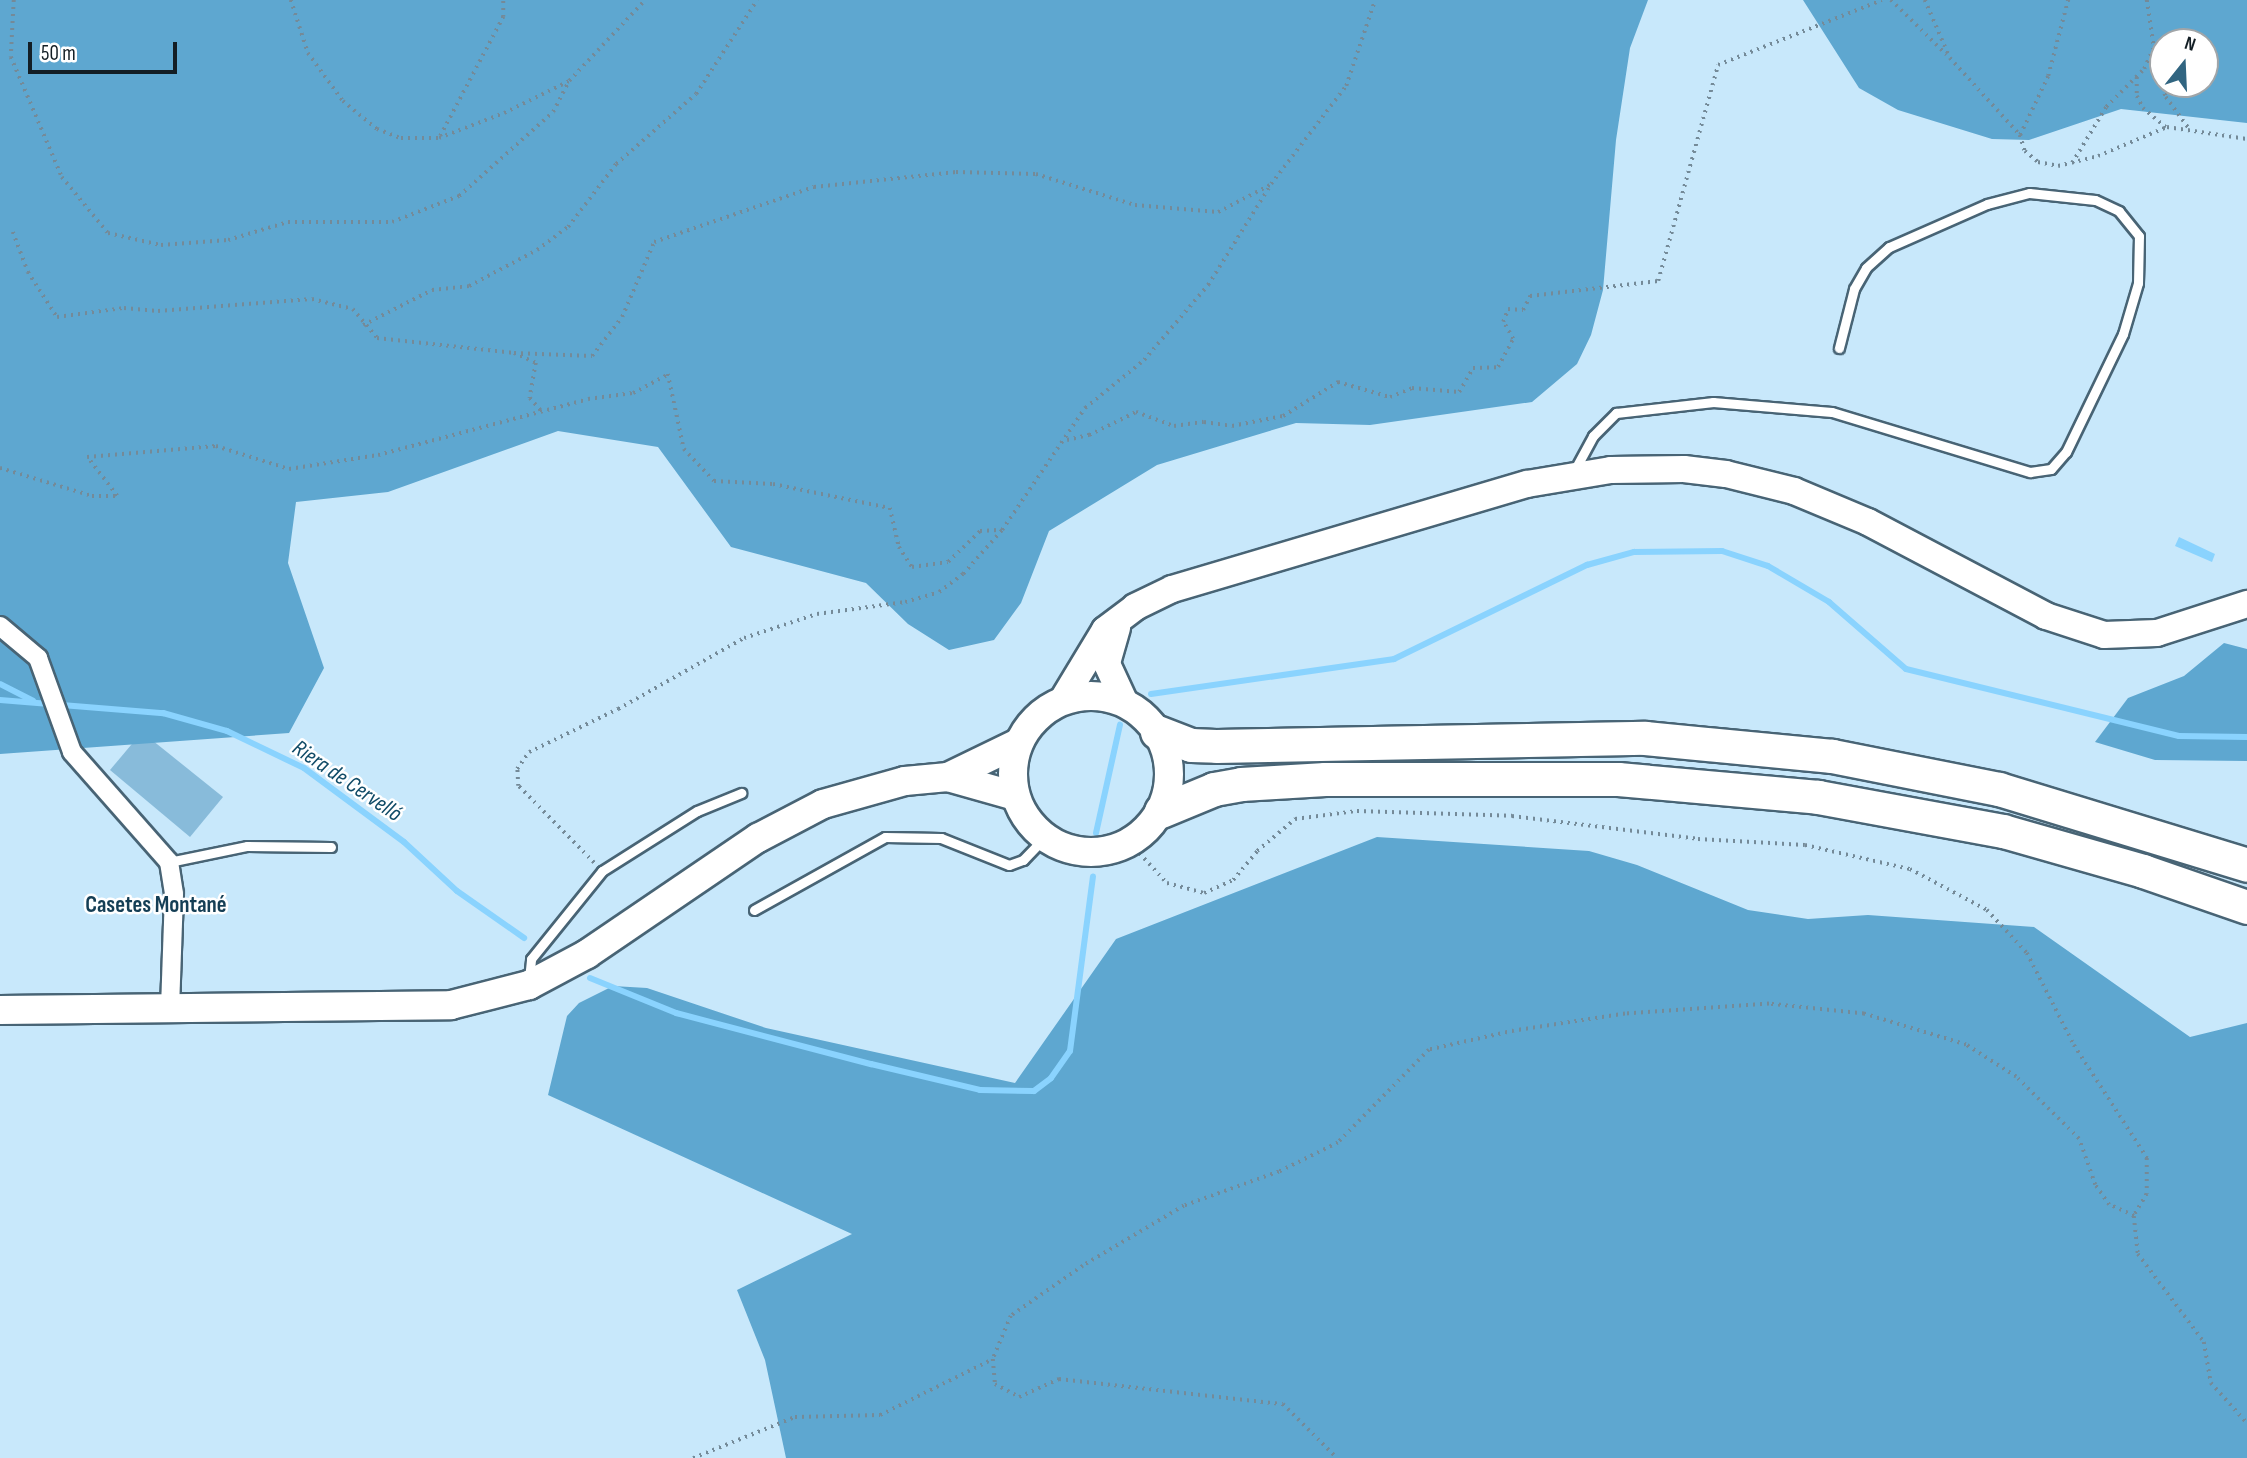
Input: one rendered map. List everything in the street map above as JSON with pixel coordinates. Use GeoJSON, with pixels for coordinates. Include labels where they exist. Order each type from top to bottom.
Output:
{"type":"FeatureCollection","features":[{"type":"Feature","properties":{"kind":"highway"},"geometry":{"type":"LineString","coordinates":[[1157,732],[1191,745],[1216,746],[1645,738],[1832,756],[1999,789],[2247,866]]}},
{"type":"Feature","properties":{"kind":"highway"},"geometry":{"type":"LineString","coordinates":[[1161,811],[1214,789],[1325,779],[1618,779],[1818,797],[2003,831],[2143,871],[2247,907]]}},
{"type":"Feature","properties":{"kind":"main road"},"geometry":{"type":"LineString","coordinates":[[1095,696],[1125,703],[1157,732],[1169,771],[1161,811],[1130,843],[1086,853],[1044,838],[1026,819],[1015,796],[1012,779],[1018,743],[1036,718],[1062,701],[1095,696]]}},
{"type":"Feature","properties":{"kind":"main road"},"geometry":{"type":"LineString","coordinates":[[0,1010],[170,1011],[451,1004],[529,985],[587,954],[793,819],[863,790],[948,777],[1018,743]]}},
{"type":"Feature","properties":{"kind":"main road"},"geometry":{"type":"LineString","coordinates":[[948,777],[1015,796]]}},
{"type":"Feature","properties":{"kind":"street"},"geometry":{"type":"LineString","coordinates":[[1062,701],[1105,630],[1149,599],[1200,580],[1572,474],[1684,469],[1773,485],[1868,522],[2046,616],[2104,635],[2157,633],[2247,604]]}},
{"type":"Feature","properties":{"kind":"street"},"geometry":{"type":"LineString","coordinates":[[1123,617],[1112,638],[1107,664],[1125,703]]}},
{"type":"Feature","properties":{"kind":"street"},"geometry":{"type":"LineString","coordinates":[[0,626],[38,658],[53,691],[72,752],[169,862],[174,894],[170,1011]]}},
{"type":"Feature","properties":{"kind":"lane"},"geometry":{"type":"LineString","coordinates":[[1572,474],[1592,436],[1616,413],[1713,402],[1832,412],[2030,472],[2051,469],[2066,452],[2123,334],[2138,283],[2140,236],[2119,211],[2095,200],[2029,193],[1987,204],[1889,247],[1866,268],[1854,289],[1839,348]]}},
{"type":"Feature","properties":{"kind":"lane"},"geometry":{"type":"LineString","coordinates":[[529,985],[531,959],[602,871],[688,816],[741,793]]}},
{"type":"Feature","properties":{"kind":"lane"},"geometry":{"type":"LineString","coordinates":[[754,910],[885,837],[941,838],[1009,865],[1023,860],[1044,838]]}},
{"type":"Feature","properties":{"kind":"lane"},"geometry":{"type":"LineString","coordinates":[[169,862],[247,846],[331,847]]}},
{"type":"Feature","properties":{"kind":"path"},"geometry":{"type":"LineString","coordinates":[[14,0],[11,57],[62,177],[108,233],[160,245],[228,240],[288,222],[392,222],[459,196],[552,112],[569,80],[645,0]]}},
{"type":"Feature","properties":{"kind":"path"},"geometry":{"type":"LineString","coordinates":[[291,0],[308,53],[343,101],[377,129],[401,138],[439,138],[504,113],[569,80]]}},
{"type":"Feature","properties":{"kind":"path"},"geometry":{"type":"LineString","coordinates":[[439,138],[503,17],[503,0]]}},
{"type":"Feature","properties":{"kind":"path"},"geometry":{"type":"LineString","coordinates":[[363,325],[432,290],[469,286],[537,250],[568,227],[616,164],[696,94],[757,0]]}},
{"type":"Feature","properties":{"kind":"path"},"geometry":{"type":"LineString","coordinates":[[602,871],[519,786],[517,769],[528,752],[618,709],[744,638],[817,614],[905,602],[939,592],[963,575],[1002,530],[1067,440],[1085,408],[1144,360],[1208,285],[1271,184],[1346,86],[1375,0]]}},
{"type":"Feature","properties":{"kind":"path"},"geometry":{"type":"LineString","coordinates":[[1067,440],[1089,435],[1136,412],[1174,426],[1204,422],[1232,426],[1283,416],[1338,382],[1390,397],[1412,388],[1459,392],[1474,368],[1498,367],[1513,339],[1503,322],[1508,310],[1523,310],[1530,296],[1658,281],[1718,65],[1882,0]]}},
{"type":"Feature","properties":{"kind":"path"},"geometry":{"type":"LineString","coordinates":[[1891,0],[1950,58],[2020,135],[2025,151],[2038,162],[2058,166],[2072,163],[2167,127],[2247,139]]}},
{"type":"Feature","properties":{"kind":"path"},"geometry":{"type":"LineString","coordinates":[[1925,0],[1950,58]]}},
{"type":"Feature","properties":{"kind":"path"},"geometry":{"type":"LineString","coordinates":[[2020,135],[2048,76],[2068,0]]}},
{"type":"Feature","properties":{"kind":"path"},"geometry":{"type":"LineString","coordinates":[[2147,0],[2150,28]]}},
{"type":"Feature","properties":{"kind":"path"},"geometry":{"type":"LineString","coordinates":[[2072,163],[2106,107],[2138,75],[2149,57]]}},
{"type":"Feature","properties":{"kind":"path"},"geometry":{"type":"LineString","coordinates":[[2138,75],[2137,96],[2143,108],[2167,127]]}},
{"type":"Feature","properties":{"kind":"path"},"geometry":{"type":"LineString","coordinates":[[2167,98],[2189,129]]}},
{"type":"Feature","properties":{"kind":"path"},"geometry":{"type":"LineString","coordinates":[[13,232],[28,272],[57,317],[103,309],[158,311],[312,299],[353,309],[363,325],[377,338],[514,353],[592,356],[622,317],[654,242],[814,187],[956,172],[1036,174],[1135,205],[1217,212],[1271,184]]}},
{"type":"Feature","properties":{"kind":"path"},"geometry":{"type":"LineString","coordinates":[[514,353],[536,363],[530,398],[542,412]]}},
{"type":"Feature","properties":{"kind":"path"},"geometry":{"type":"LineString","coordinates":[[0,467],[92,496],[117,496],[87,457],[216,446],[289,469],[378,455],[542,412],[633,393],[668,374],[684,449],[714,481],[828,493],[890,508],[899,547],[912,567],[948,562],[980,531],[1002,530]]}},
{"type":"Feature","properties":{"kind":"path"},"geometry":{"type":"LineString","coordinates":[[1130,843],[1167,883],[1204,893],[1233,880],[1257,851],[1295,819],[1357,811],[1512,816],[1698,839],[1805,845],[1910,869],[1987,910],[2027,953],[2074,1045],[2147,1158],[2147,1194],[2134,1216],[2138,1254],[2204,1342],[2211,1383],[2247,1423]]}},
{"type":"Feature","properties":{"kind":"path"},"geometry":{"type":"LineString","coordinates":[[1337,1458],[1283,1404],[1059,1379],[1019,1397],[995,1384],[993,1359],[1011,1317],[1052,1287],[1184,1206],[1279,1172],[1338,1143],[1429,1050],[1514,1031],[1625,1014],[1769,1004],[1864,1014],[1966,1045],[2015,1077],[2079,1139],[2095,1185],[2109,1205],[2134,1216]]}},
{"type":"Feature","properties":{"kind":"path"},"geometry":{"type":"LineString","coordinates":[[693,1458],[795,1417],[880,1415],[993,1359]]}},
{"type":"Feature","properties":{"kind":"shaded area"},"geometry":{"type":"Polygon","coordinates":[[[0,0],[1648,0],[1630,48],[1616,140],[1603,290],[1591,335],[1577,364],[1532,402],[1370,425],[1296,423],[1157,465],[1049,531],[1021,603],[994,640],[949,650],[908,624],[866,583],[731,547],[658,447],[558,431],[388,492],[296,502],[288,563],[324,668],[289,733],[0,754],[0,0]]]}},
{"type":"Feature","properties":{"kind":"shaded area"},"geometry":{"type":"Polygon","coordinates":[[[1803,0],[2247,0],[2247,123],[2121,109],[2029,140],[1992,139],[1898,110],[1859,88],[1803,0]]]}},
{"type":"Feature","properties":{"kind":"shaded area"},"geometry":{"type":"Polygon","coordinates":[[[2179,537],[2215,554],[2212,562],[2175,546],[2179,537]]]}},
{"type":"Feature","properties":{"kind":"shaded area"},"geometry":{"type":"Polygon","coordinates":[[[2224,643],[2247,649],[2247,761],[2155,760],[2095,742],[2128,698],[2184,676],[2224,643]]]}},
{"type":"Feature","properties":{"kind":"shaded area"},"geometry":{"type":"Polygon","coordinates":[[[142,732],[223,797],[190,837],[110,770],[142,732]]]}},
{"type":"Feature","properties":{"kind":"shaded area"},"geometry":{"type":"Polygon","coordinates":[[[1377,837],[1589,851],[1637,865],[1748,910],[1808,919],[1868,915],[2034,927],[2190,1037],[2247,1023],[2247,1458],[786,1458],[765,1360],[737,1290],[852,1234],[548,1095],[567,1016],[579,1003],[613,986],[647,988],[766,1028],[1015,1083],[1116,939],[1377,837]]]}},
{"type":"Feature","properties":{"kind":"waterway"},"geometry":{"type":"LineString","coordinates":[[1151,694],[1394,659],[1587,565],[1634,552],[1722,551],[1768,566],[1829,602],[1906,669],[2179,736],[2247,737]]}},
{"type":"Feature","properties":{"kind":"waterway","name":"Riera de Cervelló"},"geometry":{"type":"LineString","coordinates":[[0,684],[33,701]]}},
{"type":"Feature","properties":{"kind":"waterway","name":"Riera de Cervelló"},"geometry":{"type":"LineString","coordinates":[[0,700],[163,713],[227,731],[304,768],[404,842],[457,891],[524,938]]}},
{"type":"Feature","properties":{"kind":"waterway"},"geometry":{"type":"LineString","coordinates":[[1096,833],[1120,725]]}},
{"type":"Feature","properties":{"kind":"waterway"},"geometry":{"type":"LineString","coordinates":[[590,978],[676,1013],[871,1064],[980,1090],[1034,1091],[1051,1078],[1070,1051],[1093,877]]}},
{"type":"Feature","properties":{"kind":"district","name":"Casetes Montané"},"geometry":{"type":"Point","coordinates":[156,905]}}]}
